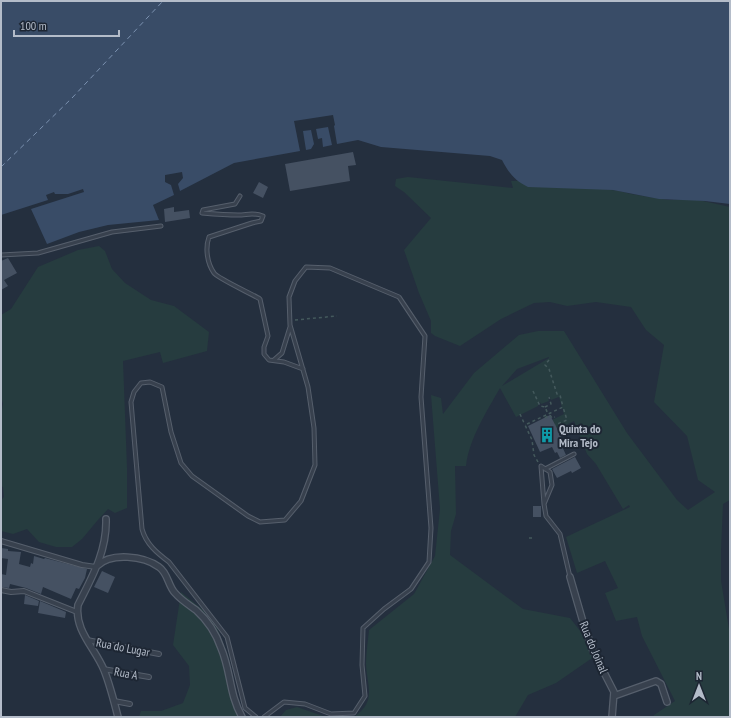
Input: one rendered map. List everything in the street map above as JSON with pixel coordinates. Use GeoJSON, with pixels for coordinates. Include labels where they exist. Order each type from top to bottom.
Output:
{"type":"FeatureCollection","features":[{"type":"Feature","properties":{"kind":"street"},"geometry":{"type":"LineString","coordinates":[[106,519],[105,543],[96,567],[78,605],[77,612],[79,623],[103,668],[118,717]]}},
{"type":"Feature","properties":{"kind":"street"},"geometry":{"type":"LineString","coordinates":[[1,541],[96,567],[105,560],[131,557],[145,560],[160,567],[174,592],[208,623],[215,635],[222,648],[235,705],[242,717]]}},
{"type":"Feature","properties":{"kind":"street","name":"Rua do Joinal"},"geometry":{"type":"LineString","coordinates":[[570,577],[582,622],[592,651],[614,692],[612,717]]}},
{"type":"Feature","properties":{"kind":"street"},"geometry":{"type":"LineString","coordinates":[[1,590],[11,592],[24,591],[77,612]]}},
{"type":"Feature","properties":{"kind":"street","name":"Rua do Lugar"},"geometry":{"type":"LineString","coordinates":[[87,640],[159,654]]}},
{"type":"Feature","properties":{"kind":"street","name":"Rua A"},"geometry":{"type":"LineString","coordinates":[[103,668],[149,677]]}},
{"type":"Feature","properties":{"kind":"street"},"geometry":{"type":"LineString","coordinates":[[614,696],[656,681],[661,684],[667,702]]}},
{"type":"Feature","properties":{"kind":"street"},"geometry":{"type":"LineString","coordinates":[[114,701],[130,704]]}},
{"type":"Feature","properties":{"kind":"lane"},"geometry":{"type":"LineString","coordinates":[[240,196],[235,204],[203,210],[202,213],[217,215],[240,215],[255,213],[263,216],[261,221],[209,237],[206,244],[207,256],[214,274],[260,299],[268,336],[264,347],[264,354],[269,360],[284,362],[303,369]]}},
{"type":"Feature","properties":{"kind":"lane"},"geometry":{"type":"LineString","coordinates":[[1,255],[38,253],[97,235],[161,226]]}},
{"type":"Feature","properties":{"kind":"lane"},"geometry":{"type":"LineString","coordinates":[[256,717],[245,708],[227,637],[169,562],[158,554],[144,538],[131,402],[134,392],[141,383],[150,382],[162,387],[171,432],[181,463],[192,476],[248,516],[260,522],[286,520],[301,501],[316,465],[314,428],[308,387],[290,325],[289,297],[295,281],[306,267],[330,268],[399,297],[425,336],[421,397],[431,528],[429,562],[411,590],[384,609],[363,628],[362,665],[364,696],[354,713],[331,714],[305,704],[284,702],[264,717]]}},
{"type":"Feature","properties":{"kind":"lane"},"geometry":{"type":"LineString","coordinates":[[274,360],[282,353],[290,325]]}},
{"type":"Feature","properties":{"kind":"lane"},"geometry":{"type":"LineString","coordinates":[[545,469],[574,454]]}},
{"type":"Feature","properties":{"kind":"lane"},"geometry":{"type":"LineString","coordinates":[[544,504],[552,485],[550,472],[541,466],[544,504],[546,516],[560,534],[570,577]]}},
{"type":"Feature","properties":{"kind":"path"},"geometry":{"type":"LineString","coordinates":[[294,320],[337,316]]}},
{"type":"Feature","properties":{"kind":"path"},"geometry":{"type":"LineString","coordinates":[[549,360],[545,366],[549,369],[557,394],[560,395],[567,420],[555,425]]}},
{"type":"Feature","properties":{"kind":"path"},"geometry":{"type":"LineString","coordinates":[[533,391],[540,406],[545,407],[551,404],[548,397]]}},
{"type":"Feature","properties":{"kind":"path"},"geometry":{"type":"LineString","coordinates":[[545,407],[548,414]]}},
{"type":"Feature","properties":{"kind":"path"},"geometry":{"type":"LineString","coordinates":[[525,425],[563,407]]}},
{"type":"Feature","properties":{"kind":"path"},"geometry":{"type":"LineString","coordinates":[[545,418],[550,415],[552,418],[556,417],[554,412]]}},
{"type":"Feature","properties":{"kind":"path"},"geometry":{"type":"LineString","coordinates":[[520,414],[532,440],[534,455],[538,464]]}},
{"type":"Feature","properties":{"kind":"green space"},"geometry":{"type":"Polygon","coordinates":[[[408,177],[513,188],[511,181],[539,180],[619,191],[668,200],[694,199],[730,207],[730,500],[723,504],[721,581],[730,635],[730,717],[653,717],[675,701],[642,636],[637,617],[616,621],[605,593],[618,588],[605,561],[577,573],[566,537],[630,507],[629,505],[623,509],[596,464],[587,454],[574,421],[557,430],[552,420],[564,414],[559,397],[551,400],[550,397],[548,397],[549,401],[541,404],[538,402],[538,406],[516,417],[500,388],[484,416],[475,436],[466,466],[455,466],[456,514],[451,531],[450,555],[523,609],[570,618],[598,654],[556,683],[528,695],[515,717],[354,717],[366,705],[368,699],[369,687],[366,664],[369,630],[414,594],[435,556],[440,509],[431,395],[441,398],[443,414],[474,373],[519,335],[538,331],[564,331],[627,433],[677,500],[688,510],[715,492],[698,480],[687,436],[654,402],[664,345],[646,330],[631,307],[596,302],[567,306],[550,302],[534,303],[501,319],[460,346],[431,333],[431,321],[419,293],[404,250],[431,218],[404,192],[395,186],[396,179],[408,177]],[[549,358],[517,369],[502,386],[549,358]]]}},
{"type":"Feature","properties":{"kind":"green space"},"geometry":{"type":"Polygon","coordinates":[[[99,246],[105,251],[112,269],[125,283],[151,300],[174,306],[209,332],[207,351],[163,363],[160,352],[123,361],[127,508],[115,513],[108,509],[82,539],[72,547],[56,547],[39,542],[27,529],[13,534],[1,531],[1,500],[4,497],[3,487],[1,486],[1,414],[3,404],[1,397],[1,315],[11,309],[38,267],[78,250],[99,246]]]}},
{"type":"Feature","properties":{"kind":"green space"},"geometry":{"type":"Polygon","coordinates":[[[181,592],[203,610],[217,628],[228,655],[237,699],[246,717],[139,717],[141,711],[161,711],[183,703],[190,685],[189,666],[173,645],[181,592]]]}},
{"type":"Feature","properties":{"kind":"green space"},"geometry":{"type":"Polygon","coordinates":[[[297,707],[326,717],[280,717],[286,710],[297,707]]]}},
{"type":"Feature","properties":{"kind":"water"},"geometry":{"type":"Polygon","coordinates":[[[1,1],[730,1],[730,204],[705,201],[659,199],[613,190],[528,187],[512,176],[502,160],[490,156],[381,147],[358,140],[337,144],[333,115],[294,121],[300,151],[234,163],[180,191],[178,184],[183,178],[182,172],[165,175],[165,182],[171,185],[174,195],[153,205],[159,220],[108,225],[79,232],[47,244],[31,209],[84,192],[83,189],[68,194],[55,194],[54,192],[46,195],[48,200],[1,215],[1,1]]]}},
{"type":"Feature","properties":{"kind":"water"},"geometry":{"type":"Polygon","coordinates":[[[328,127],[332,145],[323,147],[322,138],[318,139],[316,129],[328,127]]]}},
{"type":"Feature","properties":{"kind":"water"},"geometry":{"type":"Polygon","coordinates":[[[311,130],[314,144],[311,149],[306,150],[303,131],[311,130]]]}},
{"type":"Feature","properties":{"kind":"building"},"geometry":{"type":"Polygon","coordinates":[[[353,152],[356,165],[348,166],[350,181],[290,191],[285,164],[353,152]]]}},
{"type":"Feature","properties":{"kind":"building"},"geometry":{"type":"Polygon","coordinates":[[[259,182],[268,187],[263,198],[253,193],[259,182]]]}},
{"type":"Feature","properties":{"kind":"building"},"geometry":{"type":"Polygon","coordinates":[[[174,207],[174,212],[189,210],[190,218],[165,222],[164,209],[174,207]]]}},
{"type":"Feature","properties":{"kind":"building"},"geometry":{"type":"Polygon","coordinates":[[[8,258],[17,273],[4,280],[8,286],[1,290],[1,261],[8,258]]]}},
{"type":"Feature","properties":{"kind":"building","name":"Quinta do Mira Tejo"},"geometry":{"type":"Polygon","coordinates":[[[550,415],[563,440],[560,442],[566,455],[560,458],[552,447],[540,452],[528,426],[550,415]]]}},
{"type":"Feature","properties":{"kind":"building"},"geometry":{"type":"Polygon","coordinates":[[[575,457],[581,468],[557,478],[552,469],[575,457]]]}},
{"type":"Feature","properties":{"kind":"building"},"geometry":{"type":"Polygon","coordinates":[[[533,506],[541,506],[541,517],[533,517],[533,506]]]}},
{"type":"Feature","properties":{"kind":"building"},"geometry":{"type":"Polygon","coordinates":[[[1,548],[8,549],[8,551],[21,552],[19,564],[30,567],[31,563],[33,564],[34,556],[87,569],[85,578],[79,589],[76,588],[71,599],[43,587],[41,594],[10,584],[9,588],[1,587],[1,574],[6,575],[8,559],[1,558],[1,548]]]}},
{"type":"Feature","properties":{"kind":"building"},"geometry":{"type":"Polygon","coordinates":[[[102,571],[115,577],[108,593],[94,587],[102,571]]]}},
{"type":"Feature","properties":{"kind":"building"},"geometry":{"type":"Polygon","coordinates":[[[25,595],[39,601],[38,606],[24,604],[25,595]]]}},
{"type":"Feature","properties":{"kind":"building"},"geometry":{"type":"Polygon","coordinates":[[[40,601],[66,612],[65,618],[38,613],[40,601]]]}},
{"type":"Feature","properties":{"kind":"ferry route"},"geometry":{"type":"LineString","coordinates":[[1,167],[72,98],[163,1]]}},
{"type":"Feature","properties":{"kind":"place","name":"Quinta do Mira Tejo"},"geometry":{"type":"Point","coordinates":[547,435]}}]}
